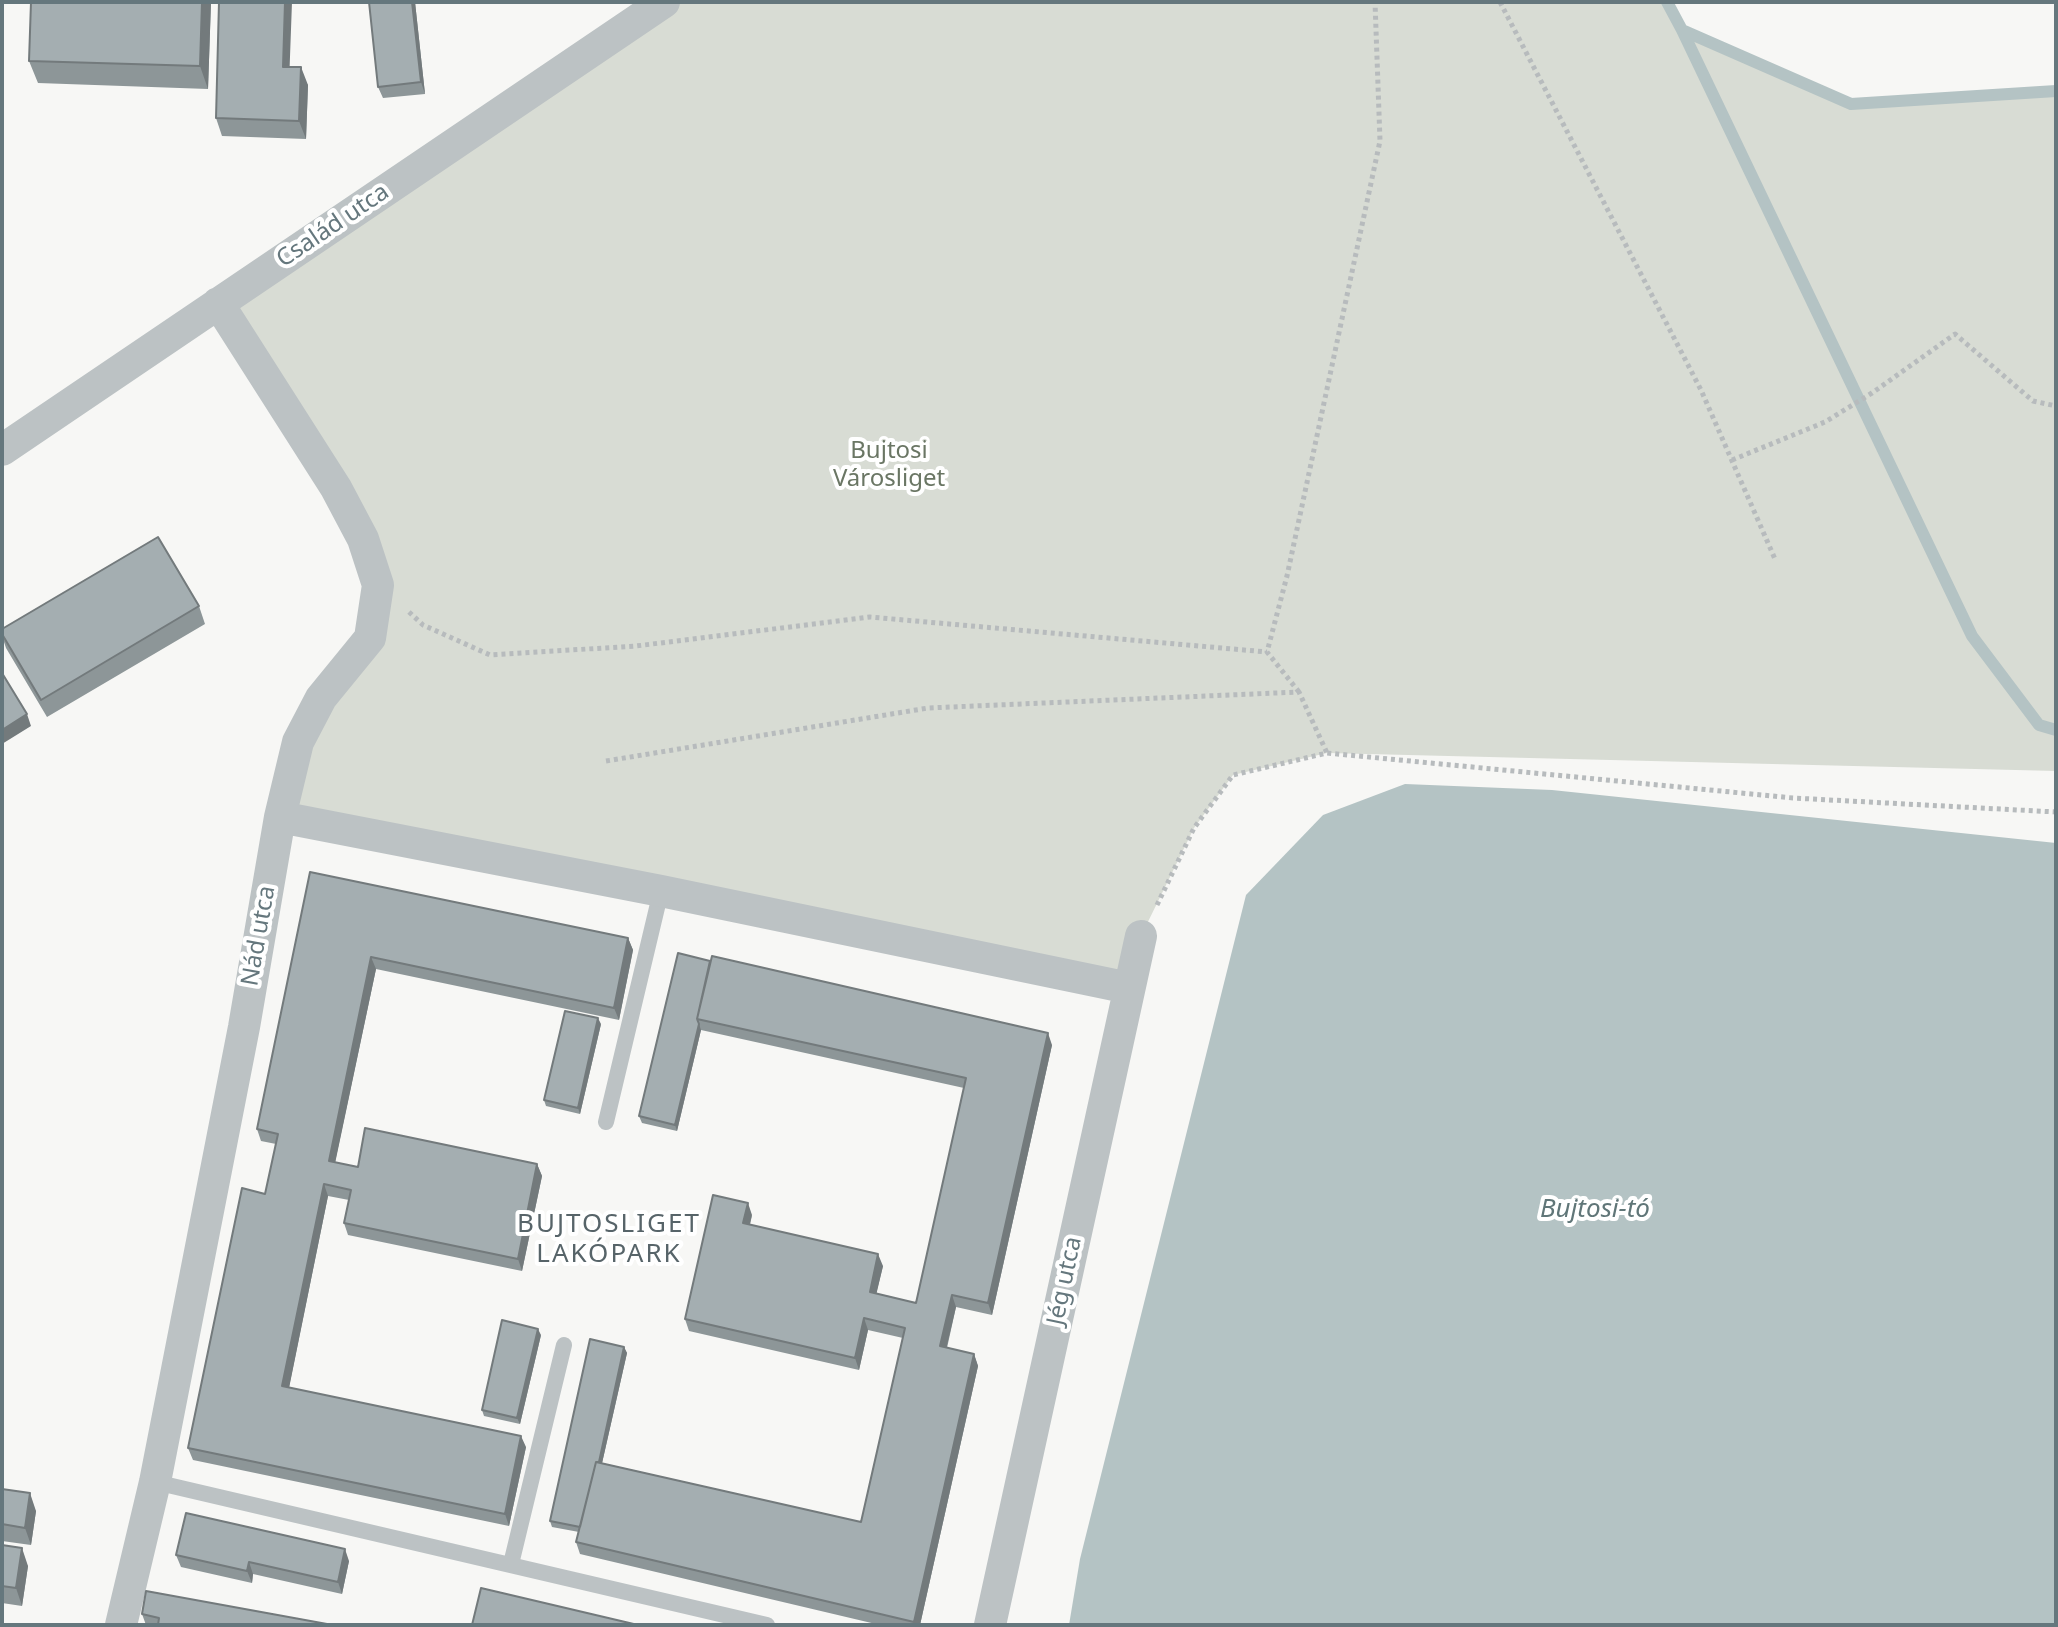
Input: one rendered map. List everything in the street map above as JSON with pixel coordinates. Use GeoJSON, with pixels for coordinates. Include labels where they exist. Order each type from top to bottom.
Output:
{"type":"FeatureCollection","features":[{"type":"Feature","properties":{"kind":"street","name":"Család utca"},"geometry":{"type":"LineString","coordinates":[[2,450],[664,2]]}},
{"type":"Feature","properties":{"kind":"street","name":"Nád utca"},"geometry":{"type":"LineString","coordinates":[[121,1625],[155,1482],[244,1027],[280,817],[298,742],[321,698],[370,638],[378,585],[363,539],[336,488],[218,303]]}},
{"type":"Feature","properties":{"kind":"street"},"geometry":{"type":"LineString","coordinates":[[280,817],[661,891],[1129,988]]}},
{"type":"Feature","properties":{"kind":"street","name":"Jég utca"},"geometry":{"type":"LineString","coordinates":[[990,1625],[1141,936]]}},
{"type":"Feature","properties":{"kind":"lane"},"geometry":{"type":"LineString","coordinates":[[606,1122],[661,891]]}},
{"type":"Feature","properties":{"kind":"lane"},"geometry":{"type":"LineString","coordinates":[[511,1564],[564,1345]]}},
{"type":"Feature","properties":{"kind":"lane"},"geometry":{"type":"LineString","coordinates":[[155,1482],[767,1625]]}},
{"type":"Feature","properties":{"kind":"path"},"geometry":{"type":"LineString","coordinates":[[1267,652],[1287,576],[1380,141],[1375,2]]}},
{"type":"Feature","properties":{"kind":"path"},"geometry":{"type":"LineString","coordinates":[[1500,2],[1701,390],[1775,559]]}},
{"type":"Feature","properties":{"kind":"path"},"geometry":{"type":"LineString","coordinates":[[1732,460],[1825,422],[1955,334],[2033,401],[2056,406]]}},
{"type":"Feature","properties":{"kind":"path"},"geometry":{"type":"LineString","coordinates":[[378,585],[423,625],[490,655],[636,646],[870,617],[1267,652],[1299,692],[1327,753]]}},
{"type":"Feature","properties":{"kind":"path"},"geometry":{"type":"LineString","coordinates":[[606,761],[928,708],[1299,692]]}},
{"type":"Feature","properties":{"kind":"path"},"geometry":{"type":"LineString","coordinates":[[1141,936],[1194,828],[1233,775],[1327,753],[1793,798],[2056,812]]}},
{"type":"Feature","properties":{"kind":"green space","name":"Bujtosi Városliget"},"geometry":{"type":"Polygon","coordinates":[[[671,2],[1667,2],[1682,30],[1851,104],[2056,92],[2056,771],[1327,753],[1233,775],[1194,828],[1141,936],[1129,988],[280,817],[298,742],[370,638],[378,585],[218,303],[671,2]]]}},
{"type":"Feature","properties":{"kind":"water","name":"Bujtosi-tó"},"geometry":{"type":"Polygon","coordinates":[[[1405,784],[1552,790],[2056,843],[2056,1625],[1069,1625],[1080,1559],[1246,895],[1323,815],[1405,784]]]}},
{"type":"Feature","properties":{"kind":"building"},"geometry":{"type":"Polygon","coordinates":[[[31,2],[202,2],[200,66],[29,61],[31,2]]]}},
{"type":"Feature","properties":{"kind":"building"},"geometry":{"type":"Polygon","coordinates":[[[219,2],[285,2],[283,67],[301,67],[299,121],[216,118],[219,2]]]}},
{"type":"Feature","properties":{"kind":"building"},"geometry":{"type":"Polygon","coordinates":[[[369,2],[412,2],[421,82],[378,87],[369,2]]]}},
{"type":"Feature","properties":{"kind":"building"},"geometry":{"type":"Polygon","coordinates":[[[158,537],[199,606],[41,700],[2,634],[2,629],[158,537]]]}},
{"type":"Feature","properties":{"kind":"building"},"geometry":{"type":"Polygon","coordinates":[[[2,673],[27,714],[2,730],[2,673]]]}},
{"type":"Feature","properties":{"kind":"building"},"geometry":{"type":"Polygon","coordinates":[[[310,872],[628,938],[614,1008],[371,957],[329,1161],[358,1167],[365,1128],[537,1164],[518,1259],[344,1223],[351,1190],[324,1184],[282,1386],[521,1436],[505,1514],[188,1448],[242,1188],[265,1194],[278,1134],[257,1129],[310,872]]]}},
{"type":"Feature","properties":{"kind":"building"},"geometry":{"type":"Polygon","coordinates":[[[678,953],[710,961],[675,1125],[639,1116],[678,953]]]}},
{"type":"Feature","properties":{"kind":"building"},"geometry":{"type":"Polygon","coordinates":[[[712,956],[1048,1033],[988,1303],[952,1295],[940,1346],[974,1354],[914,1622],[576,1542],[596,1462],[861,1522],[905,1328],[864,1318],[855,1358],[685,1319],[713,1195],[748,1203],[743,1223],[878,1254],[870,1292],[916,1303],[966,1078],[697,1019],[712,956]]]}},
{"type":"Feature","properties":{"kind":"building"},"geometry":{"type":"Polygon","coordinates":[[[565,1011],[598,1018],[578,1108],[544,1100],[565,1011]]]}},
{"type":"Feature","properties":{"kind":"building"},"geometry":{"type":"Polygon","coordinates":[[[502,1320],[538,1329],[517,1418],[482,1410],[502,1320]]]}},
{"type":"Feature","properties":{"kind":"building"},"geometry":{"type":"Polygon","coordinates":[[[590,1339],[624,1347],[599,1462],[596,1462],[580,1527],[550,1521],[590,1339]]]}},
{"type":"Feature","properties":{"kind":"building"},"geometry":{"type":"Polygon","coordinates":[[[2,1489],[30,1493],[25,1528],[2,1524],[2,1489]]]}},
{"type":"Feature","properties":{"kind":"building"},"geometry":{"type":"Polygon","coordinates":[[[186,1513],[345,1549],[338,1582],[249,1562],[247,1571],[176,1555],[186,1513]]]}},
{"type":"Feature","properties":{"kind":"building"},"geometry":{"type":"Polygon","coordinates":[[[2,1545],[22,1548],[16,1588],[2,1586],[2,1545]]]}},
{"type":"Feature","properties":{"kind":"building"},"geometry":{"type":"Polygon","coordinates":[[[481,1588],[638,1625],[472,1625],[481,1588]]]}},
{"type":"Feature","properties":{"kind":"building"},"geometry":{"type":"Polygon","coordinates":[[[146,1591],[327,1625],[158,1625],[159,1618],[142,1614],[146,1591]]]}},
{"type":"Feature","properties":{"kind":"waterway"},"geometry":{"type":"LineString","coordinates":[[1667,2],[1682,30],[1851,104],[2056,91]]}},
{"type":"Feature","properties":{"kind":"waterway"},"geometry":{"type":"LineString","coordinates":[[1682,30],[1972,636],[2039,725],[2056,730]]}},
{"type":"Feature","properties":{"kind":"district","name":"BUJTOSLIGET LAKÓPARK"},"geometry":{"type":"Point","coordinates":[609,1240]}}]}
